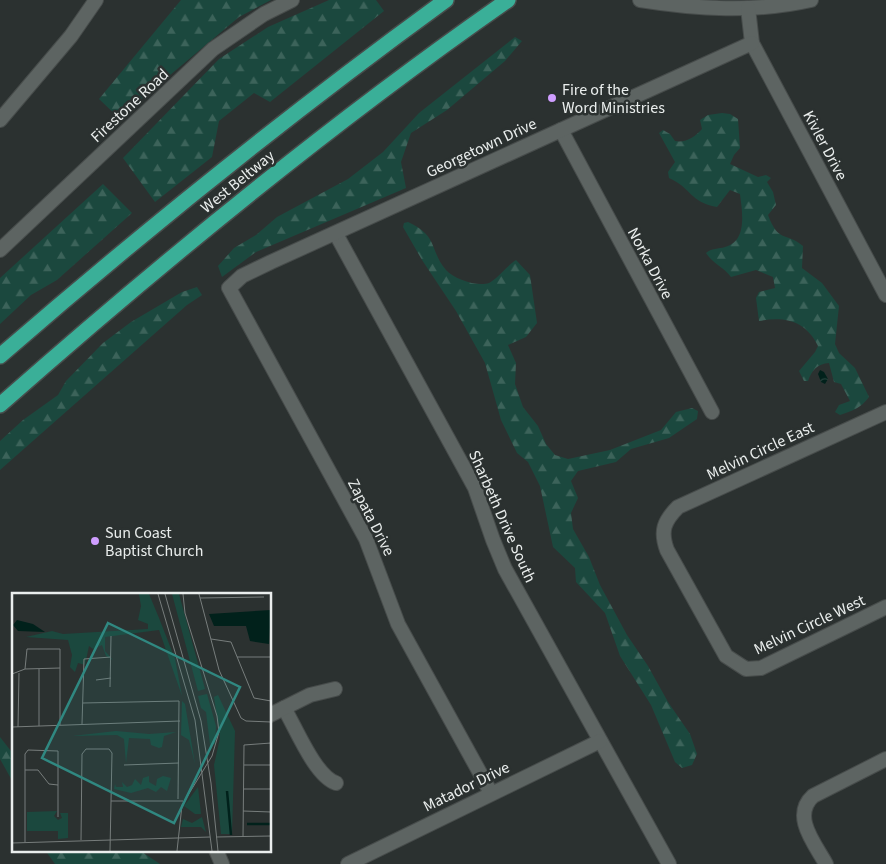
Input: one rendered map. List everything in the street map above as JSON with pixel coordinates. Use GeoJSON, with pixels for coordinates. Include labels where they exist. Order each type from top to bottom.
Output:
{"type":"FeatureCollection","features":[{"type":"Feature","properties":{"kind":"highway","name":"West Beltway"},"geometry":{"type":"LineString","coordinates":[[0,356],[89,279],[214,177],[361,62],[446,0]]}},
{"type":"Feature","properties":{"kind":"highway","name":"West Beltway"},"geometry":{"type":"LineString","coordinates":[[0,405],[165,262],[294,157],[427,57],[508,0]]}},
{"type":"Feature","properties":{"kind":"street"},"geometry":{"type":"LineString","coordinates":[[0,120],[71,36],[96,0]]}},
{"type":"Feature","properties":{"kind":"street","name":"Firestone Road"},"geometry":{"type":"LineString","coordinates":[[0,250],[213,49],[264,14],[292,0]]}},
{"type":"Feature","properties":{"kind":"street"},"geometry":{"type":"LineString","coordinates":[[640,0],[711,9],[748,8],[811,0]]}},
{"type":"Feature","properties":{"kind":"street","name":"Kivler Drive"},"geometry":{"type":"LineString","coordinates":[[748,8],[752,43],[886,295]]}},
{"type":"Feature","properties":{"kind":"street","name":"Georgetown Drive"},"geometry":{"type":"LineString","coordinates":[[229,288],[242,276],[752,43]]}},
{"type":"Feature","properties":{"kind":"street","name":"Norka Drive"},"geometry":{"type":"LineString","coordinates":[[562,130],[712,412]]}},
{"type":"Feature","properties":{"kind":"street","name":"Sharbeth Drive South"},"geometry":{"type":"LineString","coordinates":[[336,234],[475,488],[498,555],[667,861]]}},
{"type":"Feature","properties":{"kind":"street","name":"Zapata Drive"},"geometry":{"type":"LineString","coordinates":[[229,288],[366,539],[398,624],[491,792]]}},
{"type":"Feature","properties":{"kind":"street","name":"Melvin Circle East"},"geometry":{"type":"LineString","coordinates":[[746,669],[726,656],[667,550],[663,534],[665,522],[678,508],[886,412]]}},
{"type":"Feature","properties":{"kind":"street","name":"Melvin Circle West"},"geometry":{"type":"LineString","coordinates":[[746,669],[761,668],[886,608]]}},
{"type":"Feature","properties":{"kind":"street"},"geometry":{"type":"LineString","coordinates":[[271,714],[310,695],[335,689]]}},
{"type":"Feature","properties":{"kind":"street"},"geometry":{"type":"LineString","coordinates":[[284,708],[318,769],[326,780],[336,783]]}},
{"type":"Feature","properties":{"kind":"street","name":"Matador Drive"},"geometry":{"type":"LineString","coordinates":[[348,864],[491,792],[600,741]]}},
{"type":"Feature","properties":{"kind":"street"},"geometry":{"type":"LineString","coordinates":[[826,864],[806,828],[803,818],[804,806],[813,796],[886,759]]}},
{"type":"Feature","properties":{"kind":"street"},"geometry":{"type":"LineString","coordinates":[[217,852],[222,864]]}},
{"type":"Feature","properties":{"kind":"street"},"geometry":{"type":"LineString","coordinates":[[653,864],[667,861]]}},
{"type":"Feature","properties":{"kind":"green space"},"geometry":{"type":"Polygon","coordinates":[[[181,0],[271,0],[239,17],[119,118],[99,99],[181,0]]]}},
{"type":"Feature","properties":{"kind":"green space"},"geometry":{"type":"Polygon","coordinates":[[[329,0],[376,0],[384,11],[270,102],[254,93],[219,121],[212,157],[155,202],[123,158],[219,59],[268,27],[329,0]]]}},
{"type":"Feature","properties":{"kind":"green space"},"geometry":{"type":"Polygon","coordinates":[[[515,37],[522,41],[505,61],[447,110],[411,133],[401,162],[406,188],[256,252],[222,277],[218,266],[234,248],[256,235],[277,217],[348,179],[383,152],[419,113],[515,37]]]}},
{"type":"Feature","properties":{"kind":"green space"},"geometry":{"type":"Polygon","coordinates":[[[730,114],[738,119],[740,148],[730,164],[758,177],[766,175],[771,178],[767,182],[773,192],[776,205],[768,215],[772,224],[779,234],[803,246],[802,268],[822,283],[839,306],[835,344],[839,353],[855,368],[869,397],[863,404],[840,415],[835,412],[839,405],[850,401],[841,384],[834,382],[829,363],[818,366],[808,381],[804,381],[799,371],[818,346],[807,331],[794,322],[786,320],[759,321],[756,298],[759,292],[775,288],[773,277],[756,270],[731,277],[706,253],[710,250],[732,244],[737,239],[742,225],[740,194],[730,190],[717,207],[708,205],[701,202],[677,182],[669,178],[668,172],[675,162],[659,133],[663,130],[670,134],[675,141],[687,140],[702,129],[700,120],[708,115],[730,114]]]}},
{"type":"Feature","properties":{"kind":"green space"},"geometry":{"type":"Polygon","coordinates":[[[103,184],[132,213],[57,280],[31,295],[0,324],[0,278],[103,184]]]}},
{"type":"Feature","properties":{"kind":"green space"},"geometry":{"type":"Polygon","coordinates":[[[408,222],[425,233],[446,270],[460,279],[478,284],[489,283],[516,260],[530,275],[537,323],[526,337],[508,345],[516,363],[515,384],[523,407],[538,426],[546,444],[555,455],[568,459],[610,450],[661,430],[676,412],[692,408],[698,411],[697,419],[669,438],[631,449],[616,462],[578,471],[571,481],[578,498],[571,513],[573,529],[589,557],[600,585],[627,635],[690,734],[697,754],[692,765],[682,768],[675,762],[651,705],[620,656],[605,613],[576,582],[575,568],[553,547],[540,486],[528,462],[517,453],[501,420],[485,363],[456,311],[422,260],[403,227],[404,223],[408,222]]]}},
{"type":"Feature","properties":{"kind":"green space"},"geometry":{"type":"Polygon","coordinates":[[[197,287],[202,295],[187,305],[0,470],[0,441],[23,420],[58,395],[66,381],[103,343],[131,322],[182,292],[197,287]]]}},
{"type":"Feature","properties":{"kind":"green space"},"geometry":{"type":"Polygon","coordinates":[[[0,737],[12,752],[12,780],[0,759],[0,737]]]}},
{"type":"Feature","properties":{"kind":"green space"},"geometry":{"type":"Polygon","coordinates":[[[46,852],[142,852],[160,864],[55,864],[46,852]]]}},
{"type":"Feature","properties":{"kind":"water"},"geometry":{"type":"Polygon","coordinates":[[[820,370],[824,372],[828,379],[825,384],[821,382],[818,374],[820,370]]]}},
{"type":"Feature","properties":{"kind":"place","name":"Fire of the Word Ministries"},"geometry":{"type":"Point","coordinates":[552,98]}},
{"type":"Feature","properties":{"kind":"place","name":"Sun Coast Baptist Church"},"geometry":{"type":"Point","coordinates":[95,541]}}]}
